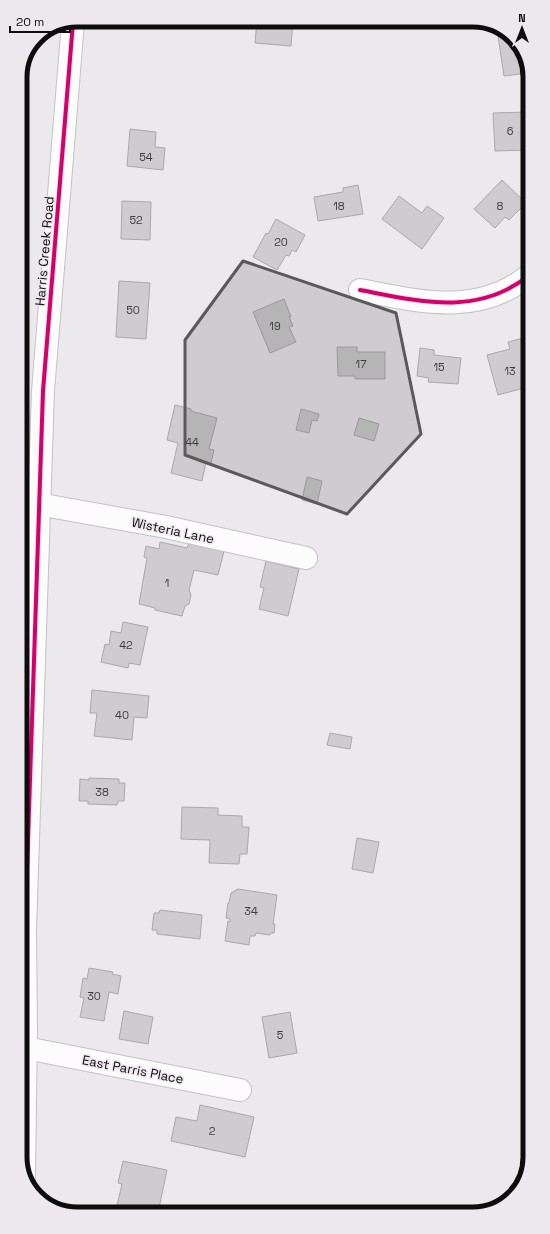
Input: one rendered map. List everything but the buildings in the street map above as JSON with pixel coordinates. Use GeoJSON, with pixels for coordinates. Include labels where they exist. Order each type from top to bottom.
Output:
{"type":"FeatureCollection","features":[{"type":"Feature","properties":{"kind":"street","name":"Harris Creek Road"},"geometry":{"type":"LineString","coordinates":[[27,752],[30,502],[43,391],[73,27]]}},
{"type":"Feature","properties":{"kind":"street"},"geometry":{"type":"LineString","coordinates":[[360,290],[402,298],[443,303],[476,301],[515,286],[523,280]]}},
{"type":"Feature","properties":{"kind":"street","name":"Wisteria Lane"},"geometry":{"type":"LineString","coordinates":[[30,502],[166,527],[306,558]]}},
{"type":"Feature","properties":{"kind":"street","name":"East Parris Place"},"geometry":{"type":"LineString","coordinates":[[27,1048],[240,1090]]}},
{"type":"Feature","properties":{"kind":"highlighted area"},"geometry":{"type":"Polygon","coordinates":[[[243,261],[396,313],[421,434],[347,514],[185,455],[185,340],[243,261]]]}},
{"type":"Feature","properties":{"kind":"cycle path"},"geometry":{"type":"LineString","coordinates":[[27,870],[43,391],[73,27]]}},
{"type":"Feature","properties":{"kind":"cycle path"},"geometry":{"type":"LineString","coordinates":[[360,290],[425,301],[468,301],[488,297],[509,289],[523,279]]}}]}
